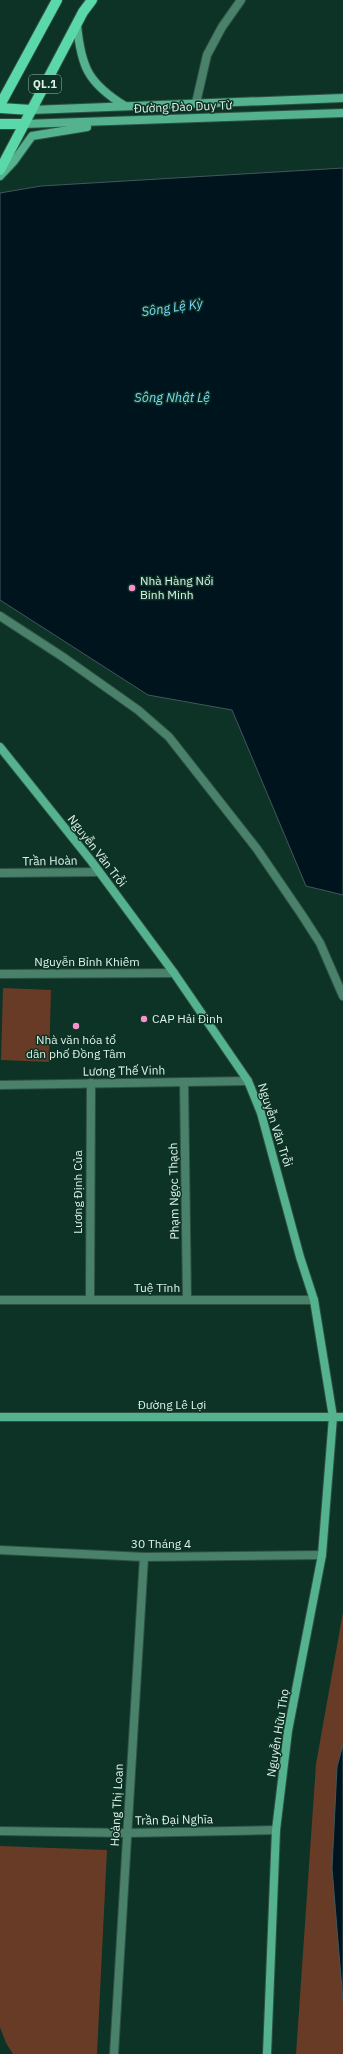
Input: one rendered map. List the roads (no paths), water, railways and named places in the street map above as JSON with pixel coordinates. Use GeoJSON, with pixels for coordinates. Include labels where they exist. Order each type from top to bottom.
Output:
{"type":"FeatureCollection","features":[{"type":"Feature","properties":{"kind":"main road","name":"QL.1"},"geometry":{"type":"LineString","coordinates":[[0,105],[57,0]]}},
{"type":"Feature","properties":{"kind":"main road","name":"QL.1"},"geometry":{"type":"LineString","coordinates":[[0,170],[77,24],[92,0]]}},
{"type":"Feature","properties":{"kind":"main road"},"geometry":{"type":"LineString","coordinates":[[0,108],[31,110]]}},
{"type":"Feature","properties":{"kind":"main road"},"geometry":{"type":"LineString","coordinates":[[0,124],[23,124]]}},
{"type":"Feature","properties":{"kind":"street"},"geometry":{"type":"LineString","coordinates":[[196,103],[207,55],[222,27],[241,0]]}},
{"type":"Feature","properties":{"kind":"street"},"geometry":{"type":"LineString","coordinates":[[77,24],[80,50],[88,73],[105,93],[126,106]]}},
{"type":"Feature","properties":{"kind":"street","name":"Đường Đào Duy Từ"},"geometry":{"type":"LineString","coordinates":[[31,110],[343,98]]}},
{"type":"Feature","properties":{"kind":"street","name":"Đường Đào Duy Từ"},"geometry":{"type":"LineString","coordinates":[[23,124],[343,113]]}},
{"type":"Feature","properties":{"kind":"street"},"geometry":{"type":"LineString","coordinates":[[0,176],[14,161],[28,140],[36,134],[125,121]]}},
{"type":"Feature","properties":{"kind":"street"},"geometry":{"type":"LineString","coordinates":[[0,616],[63,657],[138,710],[169,737],[257,849],[302,915],[320,943],[343,996]]}},
{"type":"Feature","properties":{"kind":"street","name":"Nguyễn Văn Trỗi"},"geometry":{"type":"LineString","coordinates":[[0,747],[99,872],[174,973],[248,1081],[261,1113],[300,1256],[314,1300],[333,1417]]}},
{"type":"Feature","properties":{"kind":"street","name":"Trần Hoàn"},"geometry":{"type":"LineString","coordinates":[[0,873],[99,872]]}},
{"type":"Feature","properties":{"kind":"street","name":"Nguyễn Bỉnh Khiêm"},"geometry":{"type":"LineString","coordinates":[[0,974],[174,973]]}},
{"type":"Feature","properties":{"kind":"street","name":"Lương Thế Vinh"},"geometry":{"type":"LineString","coordinates":[[0,1085],[248,1081]]}},
{"type":"Feature","properties":{"kind":"street","name":"Phạm Ngọc Thạch"},"geometry":{"type":"LineString","coordinates":[[184,1082],[187,1300]]}},
{"type":"Feature","properties":{"kind":"street","name":"Lương Định Của"},"geometry":{"type":"LineString","coordinates":[[90,1300],[91,1083]]}},
{"type":"Feature","properties":{"kind":"street","name":"Tuệ Tĩnh"},"geometry":{"type":"LineString","coordinates":[[0,1300],[314,1300]]}},
{"type":"Feature","properties":{"kind":"street","name":"Đường Lê Lợi"},"geometry":{"type":"LineString","coordinates":[[0,1417],[343,1417]]}},
{"type":"Feature","properties":{"kind":"street","name":"Nguyễn Hữu Thọ"},"geometry":{"type":"LineString","coordinates":[[267,2054],[276,1830],[288,1731],[322,1555],[333,1417]]}},
{"type":"Feature","properties":{"kind":"street","name":"30 Tháng 4"},"geometry":{"type":"LineString","coordinates":[[0,1550],[144,1557],[322,1555]]}},
{"type":"Feature","properties":{"kind":"street","name":"Hoàng Thị Loan"},"geometry":{"type":"LineString","coordinates":[[114,2054],[144,1557]]}},
{"type":"Feature","properties":{"kind":"street","name":"Trần Đại Nghĩa"},"geometry":{"type":"LineString","coordinates":[[0,1831],[127,1833],[276,1830]]}},
{"type":"Feature","properties":{"kind":"water","name":"Sông Nhật Lệ"},"geometry":{"type":"Polygon","coordinates":[[[343,168],[343,895],[306,886],[232,710],[148,695],[0,600],[0,193],[41,186],[343,168]]]}},
{"type":"Feature","properties":{"kind":"water"},"geometry":{"type":"Polygon","coordinates":[[[343,1744],[343,2002],[332,1868],[337,1767],[343,1744]]]}},
{"type":"Feature","properties":{"kind":"place","name":"Nhà Hàng Nổi Binh Minh"},"geometry":{"type":"Point","coordinates":[132,588]}},
{"type":"Feature","properties":{"kind":"place","name":"CAP Hải Đình"},"geometry":{"type":"Point","coordinates":[144,1019]}},
{"type":"Feature","properties":{"kind":"place","name":"Nhà văn hóa tổ dân phố Đồng Tâm"},"geometry":{"type":"Point","coordinates":[76,1026]}},
{"type":"Feature","properties":{"kind":"water label","name":"Sông Lệ Kỳ"},"geometry":{"type":"Point","coordinates":[172,307]}}]}
